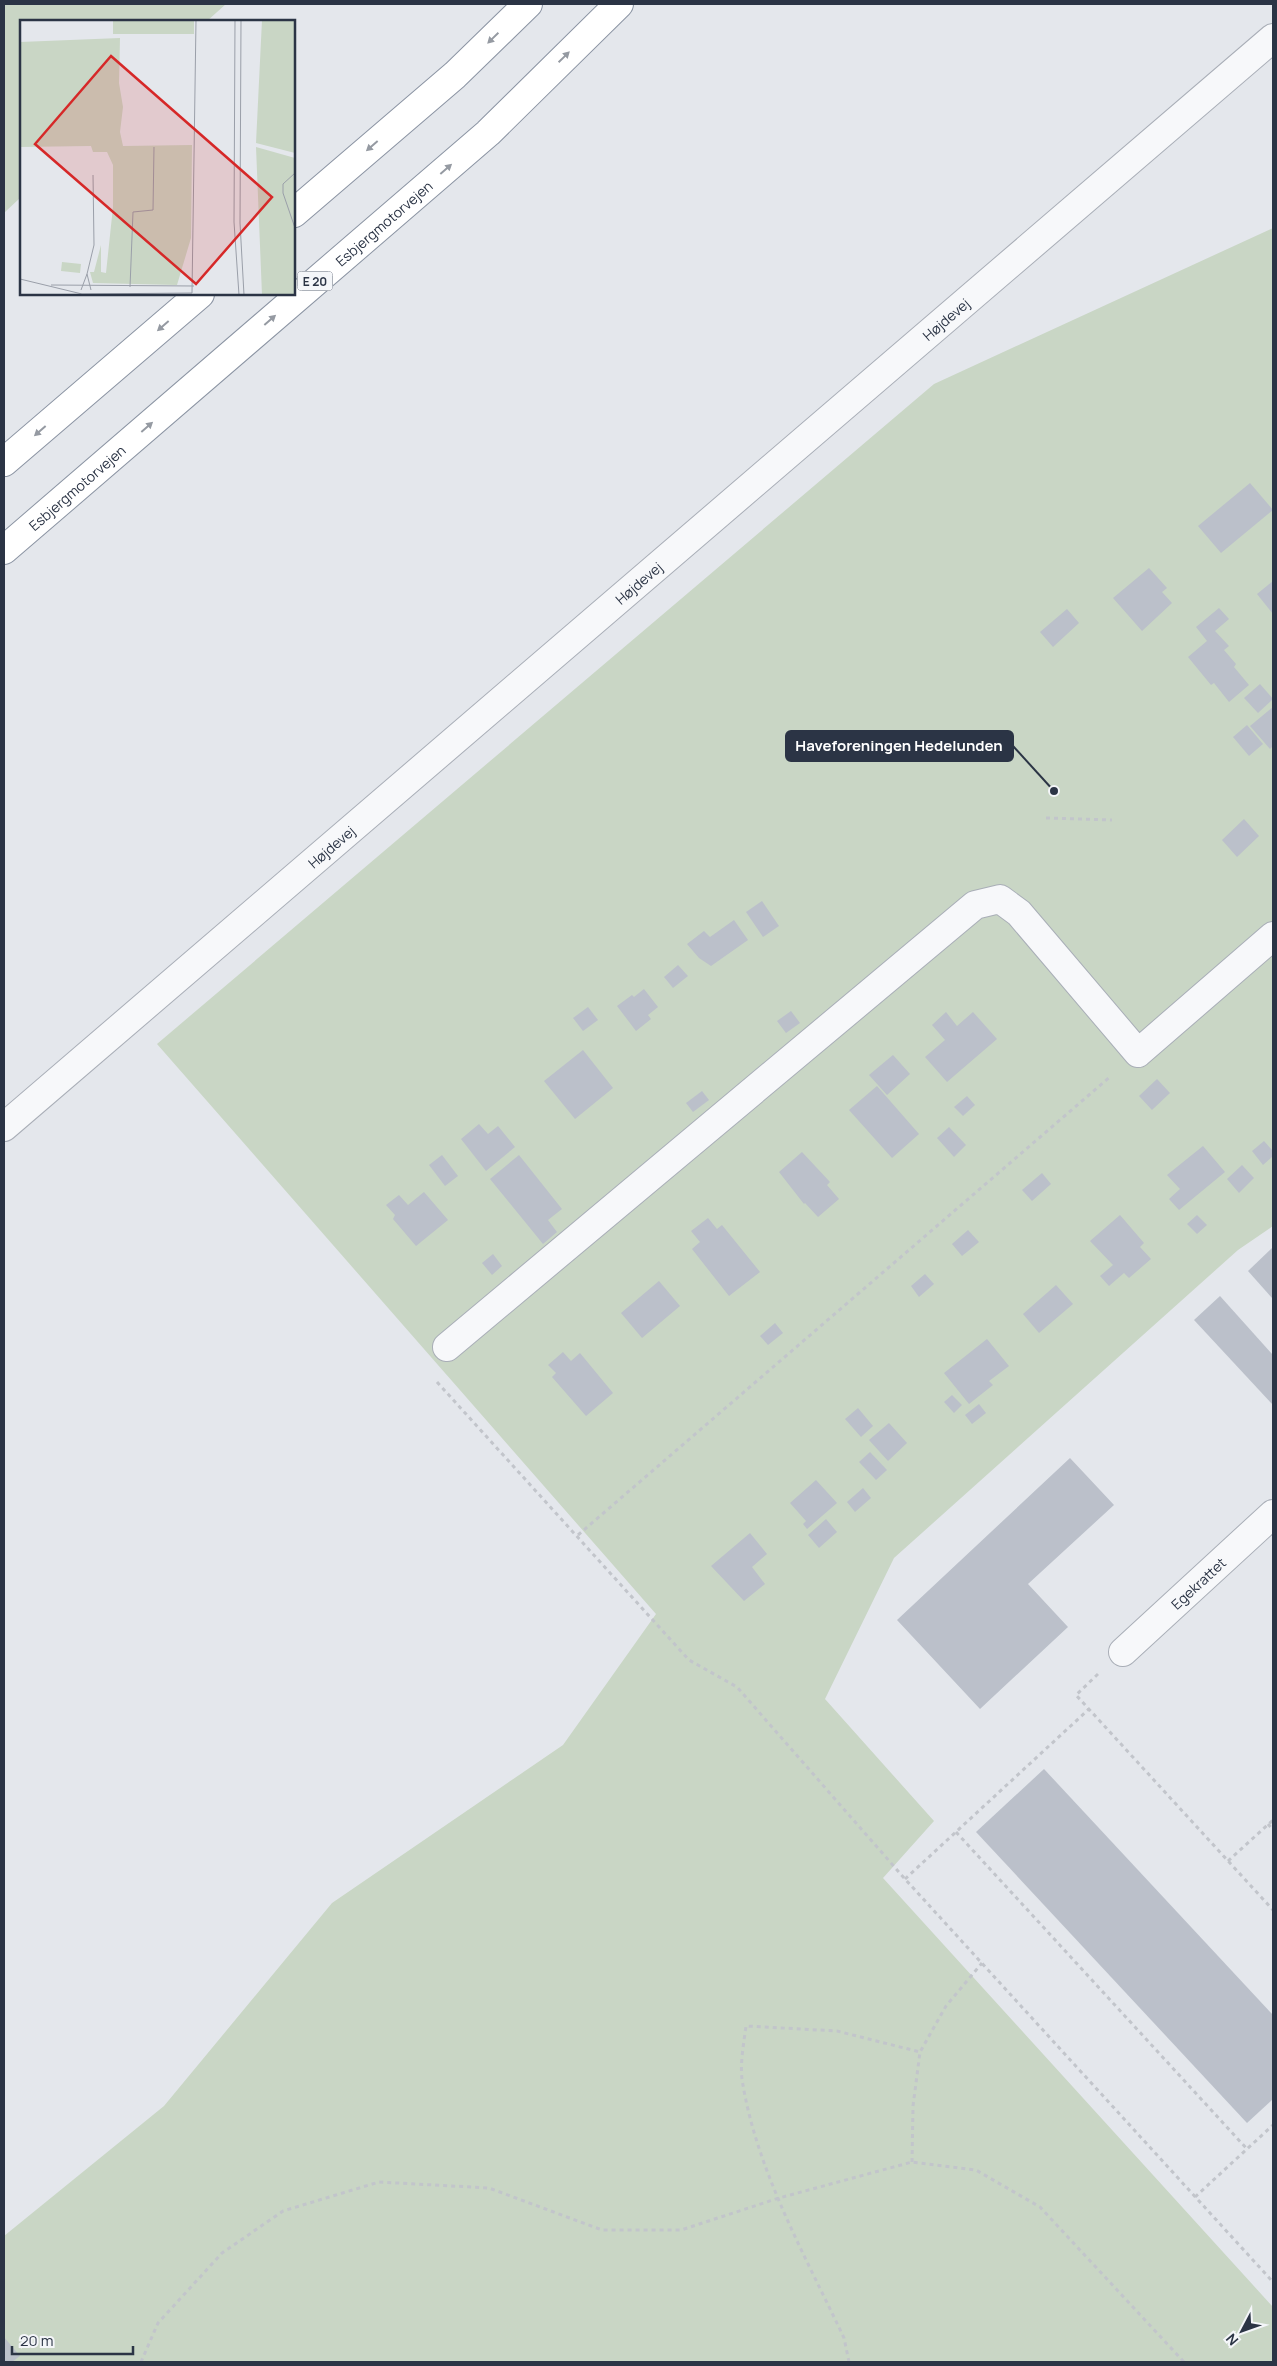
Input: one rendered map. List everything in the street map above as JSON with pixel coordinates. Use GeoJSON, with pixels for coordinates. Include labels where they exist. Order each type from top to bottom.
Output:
{"type":"FeatureCollection","features":[{"type":"Feature","properties":{"kind":"highway"},"geometry":{"type":"LineString","coordinates":[[295,212],[455,75],[528,4]]}},
{"type":"Feature","properties":{"kind":"highway","name":"Esbjergmotorvejen"},"geometry":{"type":"LineString","coordinates":[[4,550],[488,133],[619,4]]}},
{"type":"Feature","properties":{"kind":"highway"},"geometry":{"type":"LineString","coordinates":[[4,462],[199,295]]}},
{"type":"Feature","properties":{"kind":"street","name":"Højdevej"},"geometry":{"type":"LineString","coordinates":[[4,1127],[1273,38]]}},
{"type":"Feature","properties":{"kind":"street"},"geometry":{"type":"LineString","coordinates":[[447,1347],[975,905],[1000,899],[1019,913],[1138,1053],[1273,936]]}},
{"type":"Feature","properties":{"kind":"street","name":"Egekrattet"},"geometry":{"type":"LineString","coordinates":[[1123,1652],[1273,1514]]}},
{"type":"Feature","properties":{"kind":"path"},"geometry":{"type":"LineString","coordinates":[[1046,818],[1112,820]]}},
{"type":"Feature","properties":{"kind":"path"},"geometry":{"type":"LineString","coordinates":[[578,1535],[1138,1053]]}},
{"type":"Feature","properties":{"kind":"path"},"geometry":{"type":"LineString","coordinates":[[447,1347],[426,1369],[689,1660],[737,1687],[905,1879],[1273,2282]]}},
{"type":"Feature","properties":{"kind":"path"},"geometry":{"type":"LineString","coordinates":[[1123,1652],[1076,1695],[1273,1910]]}},
{"type":"Feature","properties":{"kind":"path"},"geometry":{"type":"LineString","coordinates":[[905,1879],[1090,1709]]}},
{"type":"Feature","properties":{"kind":"path"},"geometry":{"type":"LineString","coordinates":[[1228,1861],[1273,1820]]}},
{"type":"Feature","properties":{"kind":"path"},"geometry":{"type":"LineString","coordinates":[[1268,1824],[1273,1830]]}},
{"type":"Feature","properties":{"kind":"path"},"geometry":{"type":"LineString","coordinates":[[956,1832],[1247,2149]]}},
{"type":"Feature","properties":{"kind":"path"},"geometry":{"type":"LineString","coordinates":[[912,2162],[914,2106],[920,2052],[946,2006],[982,1963]]}},
{"type":"Feature","properties":{"kind":"path"},"geometry":{"type":"LineString","coordinates":[[849,2362],[844,2338],[779,2198],[754,2129],[742,2077],[746,2026],[837,2031],[920,2052]]}},
{"type":"Feature","properties":{"kind":"path"},"geometry":{"type":"LineString","coordinates":[[1195,2197],[1273,2125]]}},
{"type":"Feature","properties":{"kind":"path"},"geometry":{"type":"LineString","coordinates":[[141,2362],[158,2322],[222,2253],[283,2211],[379,2182],[489,2188],[602,2230],[681,2230],[779,2198],[912,2162],[976,2170],[1040,2207],[1184,2362]]}},
{"type":"Feature","properties":{"kind":"green space"},"geometry":{"type":"Polygon","coordinates":[[[4,4],[226,4],[208,20],[20,20],[20,198],[4,213],[4,4]]]}},
{"type":"Feature","properties":{"kind":"green space"},"geometry":{"type":"Polygon","coordinates":[[[1273,228],[1273,1226],[1238,1250],[894,1558],[825,1699],[934,1821],[883,1878],[1273,2307],[1273,2362],[4,2362],[4,2236],[164,2106],[332,1903],[563,1745],[656,1614],[157,1044],[934,384],[1273,228]]]}},
{"type":"Feature","properties":{"kind":"building"},"geometry":{"type":"Polygon","coordinates":[[[1250,483],[1273,510],[1221,553],[1198,526],[1250,483]]]}},
{"type":"Feature","properties":{"kind":"building"},"geometry":{"type":"Polygon","coordinates":[[[1149,568],[1167,588],[1162,592],[1172,603],[1142,631],[1113,598],[1149,568]]]}},
{"type":"Feature","properties":{"kind":"building"},"geometry":{"type":"Polygon","coordinates":[[[1273,581],[1273,614],[1257,594],[1273,581]]]}},
{"type":"Feature","properties":{"kind":"building"},"geometry":{"type":"Polygon","coordinates":[[[1219,608],[1229,619],[1215,631],[1229,646],[1224,650],[1236,664],[1234,667],[1249,685],[1229,702],[1214,683],[1211,685],[1188,657],[1207,641],[1196,627],[1219,608]]]}},
{"type":"Feature","properties":{"kind":"building"},"geometry":{"type":"Polygon","coordinates":[[[1067,609],[1079,623],[1053,647],[1040,632],[1067,609]]]}},
{"type":"Feature","properties":{"kind":"building"},"geometry":{"type":"Polygon","coordinates":[[[1260,684],[1273,699],[1258,713],[1244,698],[1260,684]]]}},
{"type":"Feature","properties":{"kind":"building"},"geometry":{"type":"Polygon","coordinates":[[[1273,707],[1273,746],[1270,749],[1250,726],[1273,707]]]}},
{"type":"Feature","properties":{"kind":"building"},"geometry":{"type":"Polygon","coordinates":[[[1247,725],[1263,744],[1249,756],[1233,737],[1247,725]]]}},
{"type":"Feature","properties":{"kind":"building"},"geometry":{"type":"Polygon","coordinates":[[[1244,819],[1259,836],[1237,857],[1222,840],[1244,819]]]}},
{"type":"Feature","properties":{"kind":"building"},"geometry":{"type":"Polygon","coordinates":[[[762,901],[779,926],[763,937],[746,912],[762,901]]]}},
{"type":"Feature","properties":{"kind":"building"},"geometry":{"type":"Polygon","coordinates":[[[734,920],[748,940],[711,966],[699,958],[687,944],[704,931],[710,937],[734,920]]]}},
{"type":"Feature","properties":{"kind":"building"},"geometry":{"type":"Polygon","coordinates":[[[678,965],[688,976],[673,988],[664,977],[678,965]]]}},
{"type":"Feature","properties":{"kind":"building"},"geometry":{"type":"Polygon","coordinates":[[[644,989],[658,1007],[648,1015],[651,1019],[636,1031],[617,1006],[644,989]]]}},
{"type":"Feature","properties":{"kind":"building"},"geometry":{"type":"Polygon","coordinates":[[[588,1007],[598,1020],[583,1031],[573,1018],[588,1007]]]}},
{"type":"Feature","properties":{"kind":"building"},"geometry":{"type":"Polygon","coordinates":[[[791,1011],[800,1023],[786,1033],[777,1021],[791,1011]]]}},
{"type":"Feature","properties":{"kind":"building"},"geometry":{"type":"Polygon","coordinates":[[[946,1012],[957,1026],[973,1012],[997,1039],[947,1082],[925,1057],[945,1040],[932,1025],[946,1012]]]}},
{"type":"Feature","properties":{"kind":"building"},"geometry":{"type":"Polygon","coordinates":[[[583,1050],[613,1088],[575,1119],[544,1081],[583,1050]]]}},
{"type":"Feature","properties":{"kind":"building"},"geometry":{"type":"Polygon","coordinates":[[[893,1055],[910,1074],[887,1095],[869,1075],[893,1055]]]}},
{"type":"Feature","properties":{"kind":"building"},"geometry":{"type":"Polygon","coordinates":[[[1157,1079],[1170,1093],[1152,1110],[1139,1096],[1157,1079]]]}},
{"type":"Feature","properties":{"kind":"building"},"geometry":{"type":"Polygon","coordinates":[[[877,1086],[919,1134],[892,1158],[849,1110],[877,1086]]]}},
{"type":"Feature","properties":{"kind":"building"},"geometry":{"type":"Polygon","coordinates":[[[702,1091],[709,1100],[693,1112],[686,1103],[702,1091]]]}},
{"type":"Feature","properties":{"kind":"building"},"geometry":{"type":"Polygon","coordinates":[[[967,1096],[975,1105],[963,1116],[954,1107],[967,1096]]]}},
{"type":"Feature","properties":{"kind":"building"},"geometry":{"type":"Polygon","coordinates":[[[479,1124],[488,1134],[498,1126],[515,1147],[486,1171],[461,1139],[479,1124]]]}},
{"type":"Feature","properties":{"kind":"building"},"geometry":{"type":"Polygon","coordinates":[[[949,1127],[966,1145],[954,1157],[937,1138],[949,1127]]]}},
{"type":"Feature","properties":{"kind":"building"},"geometry":{"type":"Polygon","coordinates":[[[1264,1141],[1273,1151],[1273,1156],[1263,1165],[1252,1151],[1264,1141]]]}},
{"type":"Feature","properties":{"kind":"building"},"geometry":{"type":"Polygon","coordinates":[[[1203,1146],[1225,1172],[1179,1210],[1169,1199],[1180,1189],[1167,1175],[1203,1146]]]}},
{"type":"Feature","properties":{"kind":"building"},"geometry":{"type":"Polygon","coordinates":[[[802,1152],[830,1182],[827,1185],[839,1199],[818,1217],[804,1204],[779,1172],[802,1152]]]}},
{"type":"Feature","properties":{"kind":"building"},"geometry":{"type":"Polygon","coordinates":[[[442,1155],[458,1176],[445,1186],[429,1165],[442,1155]]]}},
{"type":"Feature","properties":{"kind":"building"},"geometry":{"type":"Polygon","coordinates":[[[519,1155],[562,1209],[548,1220],[557,1232],[543,1244],[490,1179],[519,1155]]]}},
{"type":"Feature","properties":{"kind":"building"},"geometry":{"type":"Polygon","coordinates":[[[1242,1165],[1254,1178],[1239,1193],[1227,1179],[1242,1165]]]}},
{"type":"Feature","properties":{"kind":"building"},"geometry":{"type":"Polygon","coordinates":[[[1042,1173],[1051,1184],[1032,1201],[1022,1190],[1042,1173]]]}},
{"type":"Feature","properties":{"kind":"building"},"geometry":{"type":"Polygon","coordinates":[[[424,1192],[448,1220],[416,1246],[393,1219],[395,1215],[386,1205],[399,1195],[408,1205],[424,1192]]]}},
{"type":"Feature","properties":{"kind":"building"},"geometry":{"type":"Polygon","coordinates":[[[1120,1215],[1144,1243],[1140,1247],[1151,1259],[1129,1278],[1124,1273],[1109,1286],[1100,1276],[1113,1265],[1090,1241],[1120,1215]]]}},
{"type":"Feature","properties":{"kind":"building"},"geometry":{"type":"Polygon","coordinates":[[[1197,1215],[1207,1225],[1197,1234],[1187,1224],[1197,1215]]]}},
{"type":"Feature","properties":{"kind":"building"},"geometry":{"type":"Polygon","coordinates":[[[708,1218],[717,1229],[722,1225],[760,1272],[729,1296],[692,1249],[700,1242],[691,1231],[708,1218]]]}},
{"type":"Feature","properties":{"kind":"building"},"geometry":{"type":"Polygon","coordinates":[[[968,1230],[979,1242],[962,1256],[952,1244],[968,1230]]]}},
{"type":"Feature","properties":{"kind":"building"},"geometry":{"type":"Polygon","coordinates":[[[1273,1247],[1273,1299],[1248,1271],[1273,1247]]]}},
{"type":"Feature","properties":{"kind":"building"},"geometry":{"type":"Polygon","coordinates":[[[493,1254],[502,1266],[492,1275],[482,1263],[493,1254]]]}},
{"type":"Feature","properties":{"kind":"building"},"geometry":{"type":"Polygon","coordinates":[[[925,1274],[934,1284],[919,1297],[911,1286],[925,1274]]]}},
{"type":"Feature","properties":{"kind":"building"},"geometry":{"type":"Polygon","coordinates":[[[659,1281],[680,1306],[642,1338],[621,1313],[659,1281]]]}},
{"type":"Feature","properties":{"kind":"building"},"geometry":{"type":"Polygon","coordinates":[[[1056,1285],[1073,1304],[1039,1333],[1023,1314],[1056,1285]]]}},
{"type":"Feature","properties":{"kind":"building"},"geometry":{"type":"Polygon","coordinates":[[[1220,1296],[1273,1355],[1273,1405],[1194,1320],[1220,1296]]]}},
{"type":"Feature","properties":{"kind":"building"},"geometry":{"type":"Polygon","coordinates":[[[775,1323],[783,1333],[768,1345],[760,1336],[775,1323]]]}},
{"type":"Feature","properties":{"kind":"building"},"geometry":{"type":"Polygon","coordinates":[[[987,1339],[1009,1366],[989,1381],[993,1385],[969,1404],[944,1373],[987,1339]]]}},
{"type":"Feature","properties":{"kind":"building"},"geometry":{"type":"Polygon","coordinates":[[[563,1352],[571,1361],[580,1353],[613,1393],[586,1416],[552,1377],[556,1373],[548,1365],[563,1352]]]}},
{"type":"Feature","properties":{"kind":"building"},"geometry":{"type":"Polygon","coordinates":[[[952,1395],[962,1405],[954,1413],[944,1402],[952,1395]]]}},
{"type":"Feature","properties":{"kind":"building"},"geometry":{"type":"Polygon","coordinates":[[[979,1404],[986,1413],[972,1424],[965,1415],[979,1404]]]}},
{"type":"Feature","properties":{"kind":"building"},"geometry":{"type":"Polygon","coordinates":[[[858,1408],[873,1426],[861,1437],[845,1419],[858,1408]]]}},
{"type":"Feature","properties":{"kind":"building"},"geometry":{"type":"Polygon","coordinates":[[[889,1423],[907,1443],[888,1461],[869,1440],[889,1423]]]}},
{"type":"Feature","properties":{"kind":"building"},"geometry":{"type":"Polygon","coordinates":[[[870,1452],[887,1470],[876,1480],[859,1462],[870,1452]]]}},
{"type":"Feature","properties":{"kind":"building"},"geometry":{"type":"Polygon","coordinates":[[[1070,1458],[1114,1505],[1028,1584],[1068,1627],[980,1709],[897,1620],[1070,1458]]]}},
{"type":"Feature","properties":{"kind":"building"},"geometry":{"type":"Polygon","coordinates":[[[816,1480],[837,1503],[807,1529],[803,1524],[806,1521],[790,1503],[816,1480]]]}},
{"type":"Feature","properties":{"kind":"building"},"geometry":{"type":"Polygon","coordinates":[[[863,1488],[871,1498],[855,1512],[847,1502],[863,1488]]]}},
{"type":"Feature","properties":{"kind":"building"},"geometry":{"type":"Polygon","coordinates":[[[826,1519],[837,1532],[819,1548],[808,1535],[826,1519]]]}},
{"type":"Feature","properties":{"kind":"building"},"geometry":{"type":"Polygon","coordinates":[[[750,1533],[767,1554],[752,1567],[765,1584],[744,1601],[711,1566],[750,1533]]]}},
{"type":"Feature","properties":{"kind":"building"},"geometry":{"type":"Polygon","coordinates":[[[1044,1769],[1273,2015],[1273,2099],[1247,2123],[976,1832],[1044,1769]]]}},
{"type":"Feature","properties":{"kind":"building"},"geometry":{"type":"Polygon","coordinates":[[[4,2337],[20,2356],[12,2362],[4,2362],[4,2337]]]}},
{"type":"Feature","properties":{"kind":"place","name":"Haveforeningen Hedelunden"},"geometry":{"type":"Point","coordinates":[1054,791]}}]}
